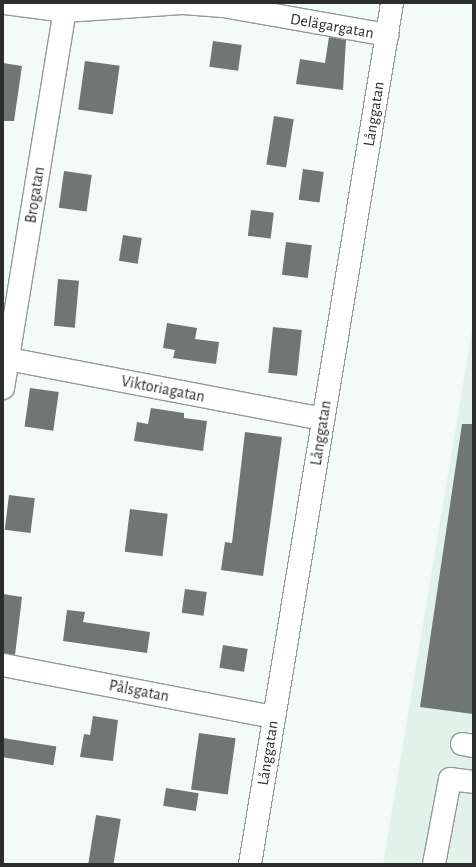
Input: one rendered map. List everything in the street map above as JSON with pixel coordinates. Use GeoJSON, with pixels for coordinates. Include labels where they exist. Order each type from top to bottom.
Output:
{"type":"FeatureCollection","features":[{"type":"Feature","properties":{"kind":"street","name":"Delägargatan"},"geometry":{"type":"LineString","coordinates":[[5,3],[65,7],[183,3],[223,6],[387,35]]}},
{"type":"Feature","properties":{"kind":"street","name":"Långgatan"},"geometry":{"type":"LineString","coordinates":[[250,864],[392,3]]}},
{"type":"Feature","properties":{"kind":"street","name":"Brogatan"},"geometry":{"type":"LineString","coordinates":[[3,388],[5,359],[65,7]]}},
{"type":"Feature","properties":{"kind":"street","name":"Viktoriagatan"},"geometry":{"type":"LineString","coordinates":[[5,359],[323,419]]}},
{"type":"Feature","properties":{"kind":"street","name":"Pålsgatan"},"geometry":{"type":"LineString","coordinates":[[3,665],[274,717]]}},
{"type":"Feature","properties":{"kind":"street"},"geometry":{"type":"LineString","coordinates":[[434,864],[450,779],[473,782]]}},
{"type":"Feature","properties":{"kind":"shaded area"},"geometry":{"type":"Polygon","coordinates":[[[473,324],[473,864],[383,864],[473,324]]]}},
{"type":"Feature","properties":{"kind":"building"},"geometry":{"type":"Polygon","coordinates":[[[329,37],[346,40],[343,90],[296,84],[300,59],[325,63],[329,37]]]}},
{"type":"Feature","properties":{"kind":"building"},"geometry":{"type":"Polygon","coordinates":[[[213,41],[242,45],[238,71],[209,67],[213,41]]]}},
{"type":"Feature","properties":{"kind":"building"},"geometry":{"type":"Polygon","coordinates":[[[85,61],[120,66],[113,114],[78,110],[85,61]]]}},
{"type":"Feature","properties":{"kind":"building"},"geometry":{"type":"Polygon","coordinates":[[[3,63],[22,66],[14,121],[3,121],[3,63]]]}},
{"type":"Feature","properties":{"kind":"building"},"geometry":{"type":"Polygon","coordinates":[[[274,116],[294,119],[286,168],[266,164],[274,116]]]}},
{"type":"Feature","properties":{"kind":"building"},"geometry":{"type":"Polygon","coordinates":[[[303,169],[324,172],[319,203],[299,200],[303,169]]]}},
{"type":"Feature","properties":{"kind":"building"},"geometry":{"type":"Polygon","coordinates":[[[64,171],[92,175],[87,212],[59,208],[64,171]]]}},
{"type":"Feature","properties":{"kind":"building"},"geometry":{"type":"Polygon","coordinates":[[[251,210],[274,213],[271,239],[248,236],[251,210]]]}},
{"type":"Feature","properties":{"kind":"building"},"geometry":{"type":"Polygon","coordinates":[[[123,235],[142,238],[138,264],[119,261],[123,235]]]}},
{"type":"Feature","properties":{"kind":"building"},"geometry":{"type":"Polygon","coordinates":[[[286,242],[312,245],[308,278],[282,275],[286,242]]]}},
{"type":"Feature","properties":{"kind":"building"},"geometry":{"type":"Polygon","coordinates":[[[58,279],[79,281],[75,328],[54,326],[58,279]]]}},
{"type":"Feature","properties":{"kind":"building"},"geometry":{"type":"Polygon","coordinates":[[[167,323],[197,328],[195,339],[219,342],[216,364],[173,358],[175,350],[163,348],[167,323]]]}},
{"type":"Feature","properties":{"kind":"building"},"geometry":{"type":"Polygon","coordinates":[[[273,327],[302,330],[297,376],[268,373],[273,327]]]}},
{"type":"Feature","properties":{"kind":"building"},"geometry":{"type":"Polygon","coordinates":[[[30,388],[59,392],[53,431],[25,427],[30,388]]]}},
{"type":"Feature","properties":{"kind":"building"},"geometry":{"type":"Polygon","coordinates":[[[151,408],[184,413],[184,418],[207,421],[203,451],[134,441],[137,422],[148,424],[151,408]]]}},
{"type":"Feature","properties":{"kind":"building"},"geometry":{"type":"Polygon","coordinates":[[[462,424],[473,424],[473,714],[420,707],[462,424]]]}},
{"type":"Feature","properties":{"kind":"building"},"geometry":{"type":"Polygon","coordinates":[[[245,432],[282,437],[263,576],[221,570],[225,542],[232,543],[245,432]]]}},
{"type":"Feature","properties":{"kind":"building"},"geometry":{"type":"Polygon","coordinates":[[[9,495],[35,498],[31,533],[5,530],[9,495]]]}},
{"type":"Feature","properties":{"kind":"building"},"geometry":{"type":"Polygon","coordinates":[[[130,509],[168,514],[162,556],[125,552],[130,509]]]}},
{"type":"Feature","properties":{"kind":"building"},"geometry":{"type":"Polygon","coordinates":[[[185,589],[207,592],[203,616],[182,613],[185,589]]]}},
{"type":"Feature","properties":{"kind":"building"},"geometry":{"type":"Polygon","coordinates":[[[3,594],[22,597],[15,655],[3,653],[3,594]]]}},
{"type":"Feature","properties":{"kind":"building"},"geometry":{"type":"Polygon","coordinates":[[[67,610],[85,612],[83,622],[150,632],[147,653],[63,641],[67,610]]]}},
{"type":"Feature","properties":{"kind":"building"},"geometry":{"type":"Polygon","coordinates":[[[223,645],[248,649],[244,672],[219,668],[223,645]]]}},
{"type":"Feature","properties":{"kind":"building"},"geometry":{"type":"Polygon","coordinates":[[[93,716],[118,720],[113,761],[80,757],[84,734],[90,735],[93,716]]]}},
{"type":"Feature","properties":{"kind":"building"},"geometry":{"type":"Polygon","coordinates":[[[199,733],[236,738],[228,795],[191,789],[199,733]]]}},
{"type":"Feature","properties":{"kind":"building"},"geometry":{"type":"Polygon","coordinates":[[[3,738],[56,746],[53,765],[3,757],[3,738]]]}},
{"type":"Feature","properties":{"kind":"building"},"geometry":{"type":"Polygon","coordinates":[[[166,788],[199,793],[196,811],[163,806],[166,788]]]}},
{"type":"Feature","properties":{"kind":"building"},"geometry":{"type":"Polygon","coordinates":[[[96,815],[121,819],[114,864],[88,863],[96,815]]]}}]}
